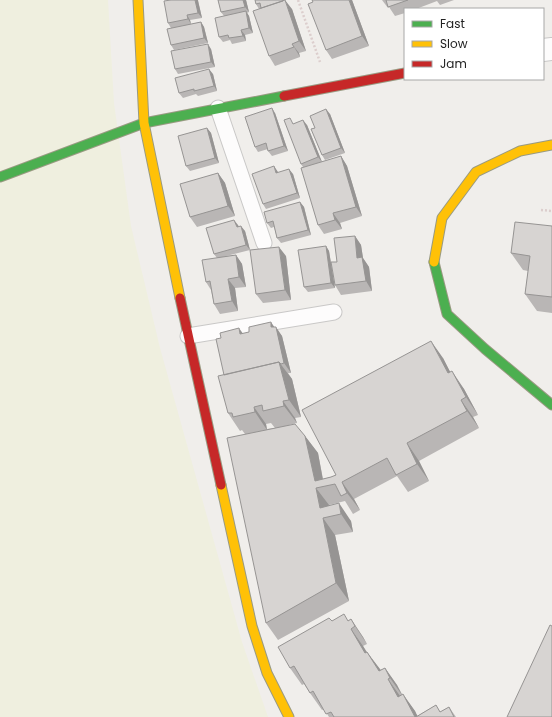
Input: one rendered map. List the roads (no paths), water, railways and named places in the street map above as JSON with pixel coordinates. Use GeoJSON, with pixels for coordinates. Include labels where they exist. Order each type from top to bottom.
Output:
{"type":"FeatureCollection","features":[{"type":"Feature","properties":{"kind":"street"},"geometry":{"type":"LineString","coordinates":[[138,0],[144,123],[160,207],[252,626],[267,673],[289,717]]}},
{"type":"Feature","properties":{"kind":"street"},"geometry":{"type":"LineString","coordinates":[[0,177],[144,123],[404,73]]}},
{"type":"Feature","properties":{"kind":"street"},"geometry":{"type":"LineString","coordinates":[[552,145],[520,150],[476,172],[442,218],[433,265],[447,314],[485,349],[552,405]]}},
{"type":"Feature","properties":{"kind":"lane"},"geometry":{"type":"LineString","coordinates":[[218,108],[264,243]]}},
{"type":"Feature","properties":{"kind":"lane"},"geometry":{"type":"LineString","coordinates":[[188,336],[334,312]]}}]}
